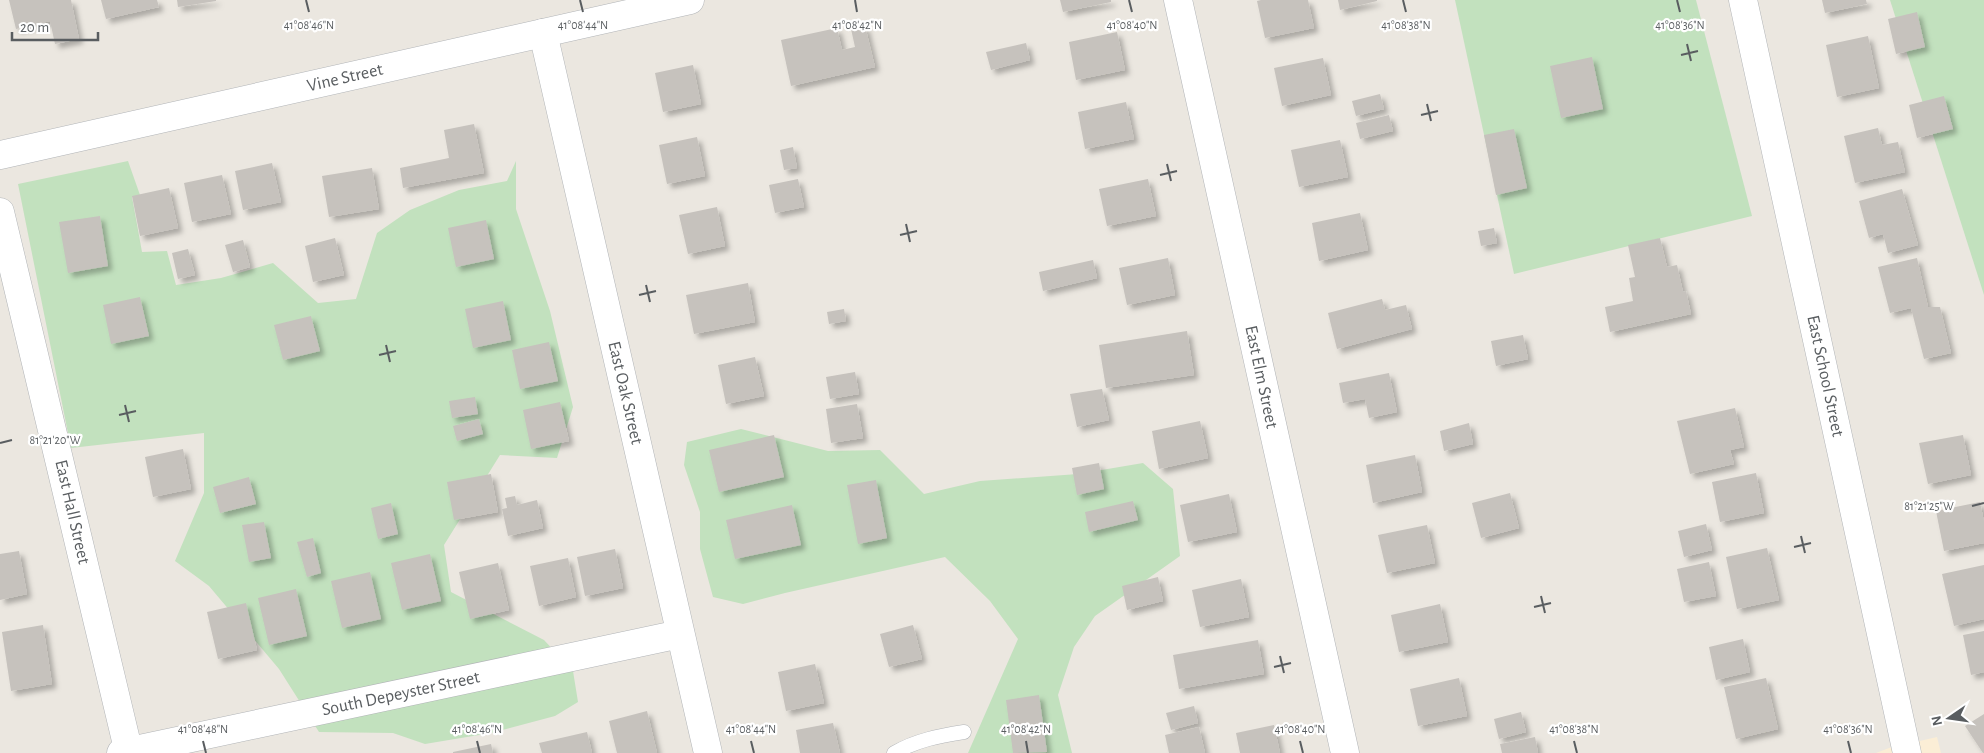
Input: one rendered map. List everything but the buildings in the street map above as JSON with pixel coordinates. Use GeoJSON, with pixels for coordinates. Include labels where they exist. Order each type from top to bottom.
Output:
{"type":"FeatureCollection","features":[{"type":"Feature","properties":{"kind":"street","name":"Vine Street"},"geometry":{"type":"LineString","coordinates":[[0,155],[690,0]]}},
{"type":"Feature","properties":{"kind":"street","name":"East Elm Street"},"geometry":{"type":"LineString","coordinates":[[1178,0],[1345,753]]}},
{"type":"Feature","properties":{"kind":"street","name":"East School Street"},"geometry":{"type":"LineString","coordinates":[[1742,0],[1907,753]]}},
{"type":"Feature","properties":{"kind":"street","name":"East Oak Street"},"geometry":{"type":"LineString","coordinates":[[543,33],[708,753]]}},
{"type":"Feature","properties":{"kind":"street","name":"East Hall Street"},"geometry":{"type":"LineString","coordinates":[[0,212],[126,752]]}},
{"type":"Feature","properties":{"kind":"street","name":"South Depeyster Street"},"geometry":{"type":"LineString","coordinates":[[126,752],[680,634]]}},
{"type":"Feature","properties":{"kind":"lane"},"geometry":{"type":"LineString","coordinates":[[894,753],[926,738],[964,732]]}},
{"type":"Feature","properties":{"kind":"shaded area"},"geometry":{"type":"Polygon","coordinates":[[[1937,737],[1941,753],[1876,753],[1889,748],[1937,737]]]}},
{"type":"Feature","properties":{"kind":"green space"},"geometry":{"type":"Polygon","coordinates":[[[1455,0],[1696,0],[1752,216],[1514,274],[1455,0]]]}},
{"type":"Feature","properties":{"kind":"green space"},"geometry":{"type":"Polygon","coordinates":[[[1890,0],[1984,0],[1984,295],[1890,0]]]}},
{"type":"Feature","properties":{"kind":"green space"},"geometry":{"type":"Polygon","coordinates":[[[128,161],[140,195],[132,197],[142,252],[167,251],[176,285],[221,278],[273,263],[318,303],[356,299],[377,233],[410,210],[459,190],[507,181],[516,161],[516,209],[550,311],[573,407],[557,458],[500,455],[444,545],[451,592],[544,640],[573,671],[578,702],[555,716],[491,733],[425,744],[393,733],[319,732],[279,669],[209,586],[175,561],[204,493],[204,433],[71,448],[18,184],[128,161]]]}},
{"type":"Feature","properties":{"kind":"green space"},"geometry":{"type":"Polygon","coordinates":[[[741,429],[828,451],[880,450],[924,494],[980,481],[1078,474],[1143,463],[1173,489],[1180,556],[1095,616],[1074,647],[1058,695],[1072,753],[968,753],[1018,639],[990,601],[945,557],[743,604],[713,597],[700,549],[700,512],[684,465],[687,442],[741,429]]]}}]}
